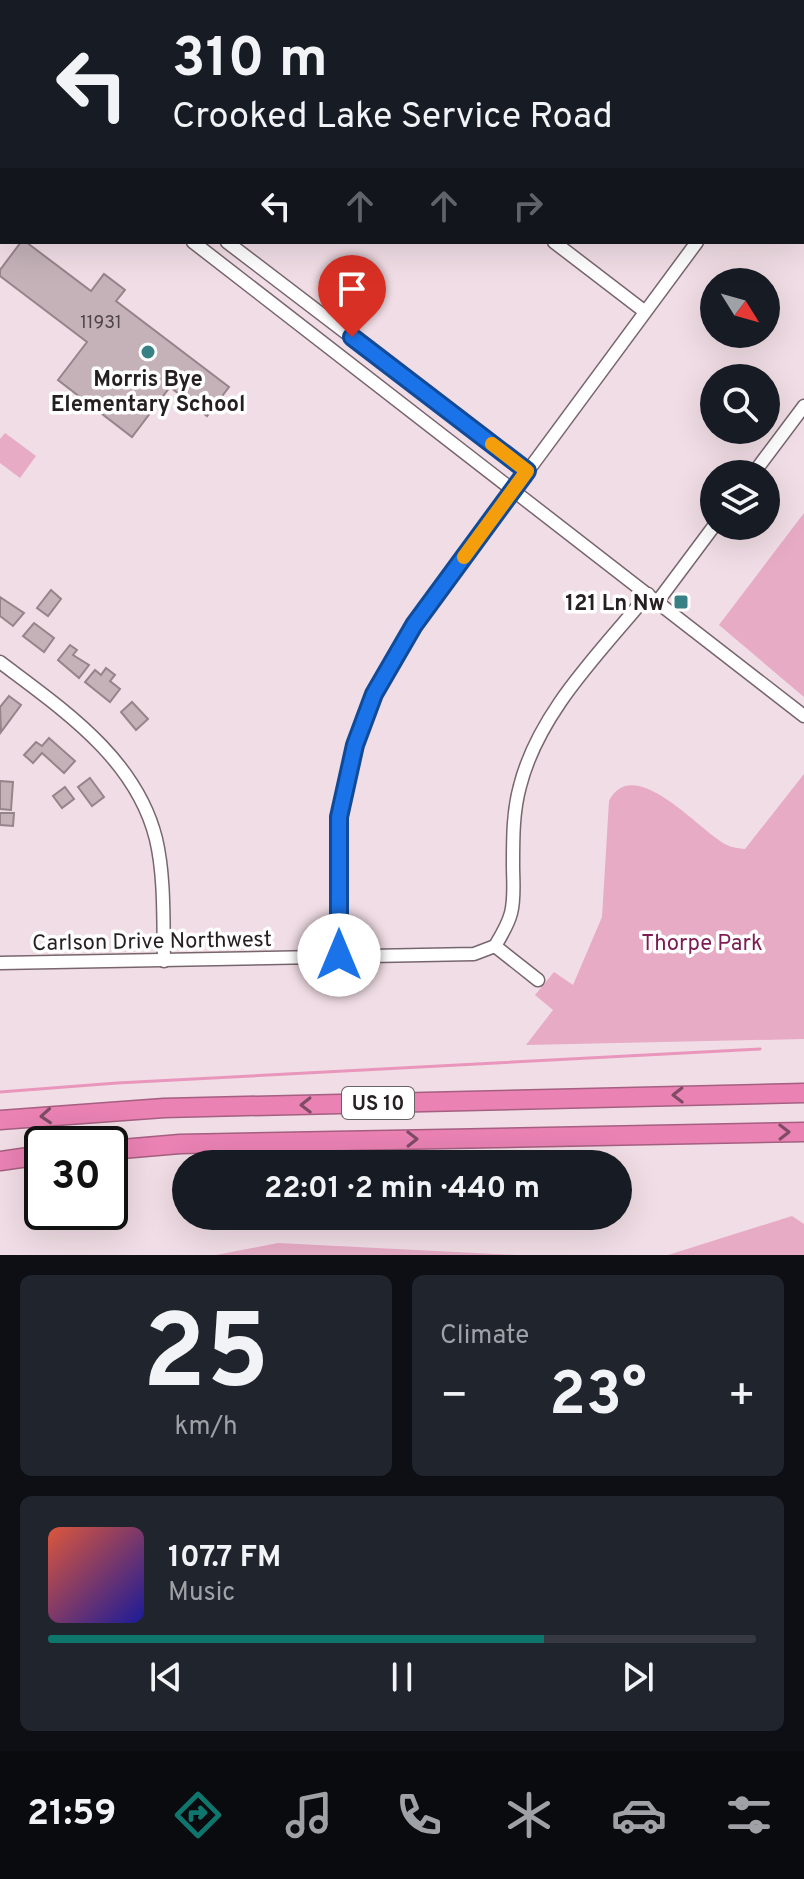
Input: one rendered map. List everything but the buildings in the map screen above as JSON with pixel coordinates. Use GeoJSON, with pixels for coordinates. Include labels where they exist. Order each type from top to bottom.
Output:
{"type":"FeatureCollection","features":[{"type":"Feature","properties":{"kind":"highway"},"geometry":{"type":"LineString","coordinates":[[756,1094],[804,1085]]}},
{"type":"Feature","properties":{"kind":"highway","name":"US 10"},"geometry":{"type":"LineString","coordinates":[[0,1120],[164,1108],[804,1093]]}},
{"type":"Feature","properties":{"kind":"highway","name":"US 10"},"geometry":{"type":"LineString","coordinates":[[128,1148],[180,1144],[804,1132]]}},
{"type":"Feature","properties":{"kind":"highway"},"geometry":{"type":"LineString","coordinates":[[0,1161],[24,1158]]}},
{"type":"Feature","properties":{"kind":"street"},"geometry":{"type":"LineString","coordinates":[[196,244],[804,716]]}},
{"type":"Feature","properties":{"kind":"street"},"geometry":{"type":"LineString","coordinates":[[230,244],[527,471]]}},
{"type":"Feature","properties":{"kind":"street"},"geometry":{"type":"LineString","coordinates":[[557,244],[644,311]]}},
{"type":"Feature","properties":{"kind":"street"},"geometry":{"type":"LineString","coordinates":[[339,955],[339,817],[355,745],[374,694],[414,625],[695,244]]}},
{"type":"Feature","properties":{"kind":"street"},"geometry":{"type":"LineString","coordinates":[[764,460],[804,406]]}},
{"type":"Feature","properties":{"kind":"street"},"geometry":{"type":"LineString","coordinates":[[538,980],[495,946],[511,914],[514,897],[514,821],[520,785],[530,757],[563,700],[702,540]]}},
{"type":"Feature","properties":{"kind":"street"},"geometry":{"type":"LineString","coordinates":[[0,662],[96,739],[132,784],[151,821],[157,842],[164,961]]}},
{"type":"Feature","properties":{"kind":"street","name":"Carlson Drive Northwest"},"geometry":{"type":"LineString","coordinates":[[0,963],[474,954],[495,946]]}},
{"type":"Feature","properties":{"kind":"green space"},"geometry":{"type":"Polygon","coordinates":[[[5,433],[36,456],[20,478],[0,463],[0,439],[5,433]]]}},
{"type":"Feature","properties":{"kind":"green space"},"geometry":{"type":"Polygon","coordinates":[[[804,513],[804,697],[719,625],[804,513]]]}},
{"type":"Feature","properties":{"kind":"green space","name":"Thorpe Park"},"geometry":{"type":"Polygon","coordinates":[[[804,774],[804,1039],[526,1045],[553,1010],[535,995],[554,972],[573,985],[602,917],[609,801],[620,788],[634,785],[650,790],[727,845],[745,849],[804,774]]]}},
{"type":"Feature","properties":{"kind":"green space"},"geometry":{"type":"Polygon","coordinates":[[[792,1216],[804,1224],[804,1255],[668,1255],[792,1216]]]}},
{"type":"Feature","properties":{"kind":"green space"},"geometry":{"type":"Polygon","coordinates":[[[278,1243],[517,1255],[216,1255],[278,1243]]]}},
{"type":"Feature","properties":{"kind":"waterway"},"geometry":{"type":"LineString","coordinates":[[0,1092],[760,1049]]}},
{"type":"Feature","properties":{"kind":"slow traffic"},"geometry":{"type":"LineString","coordinates":[[464,557],[527,471],[492,444]]}},
{"type":"Feature","properties":{"kind":"place","name":"Morris Bye Elementary School"},"geometry":{"type":"Point","coordinates":[148,352]}},
{"type":"Feature","properties":{"kind":"place","name":"121 Ln Nw"},"geometry":{"type":"Point","coordinates":[681,602]}},
{"type":"Feature","properties":{"kind":"route"},"geometry":{"type":"LineString","coordinates":[[339,955],[339,817],[345,778],[374,694],[414,625],[527,471],[352,337]]}}]}
